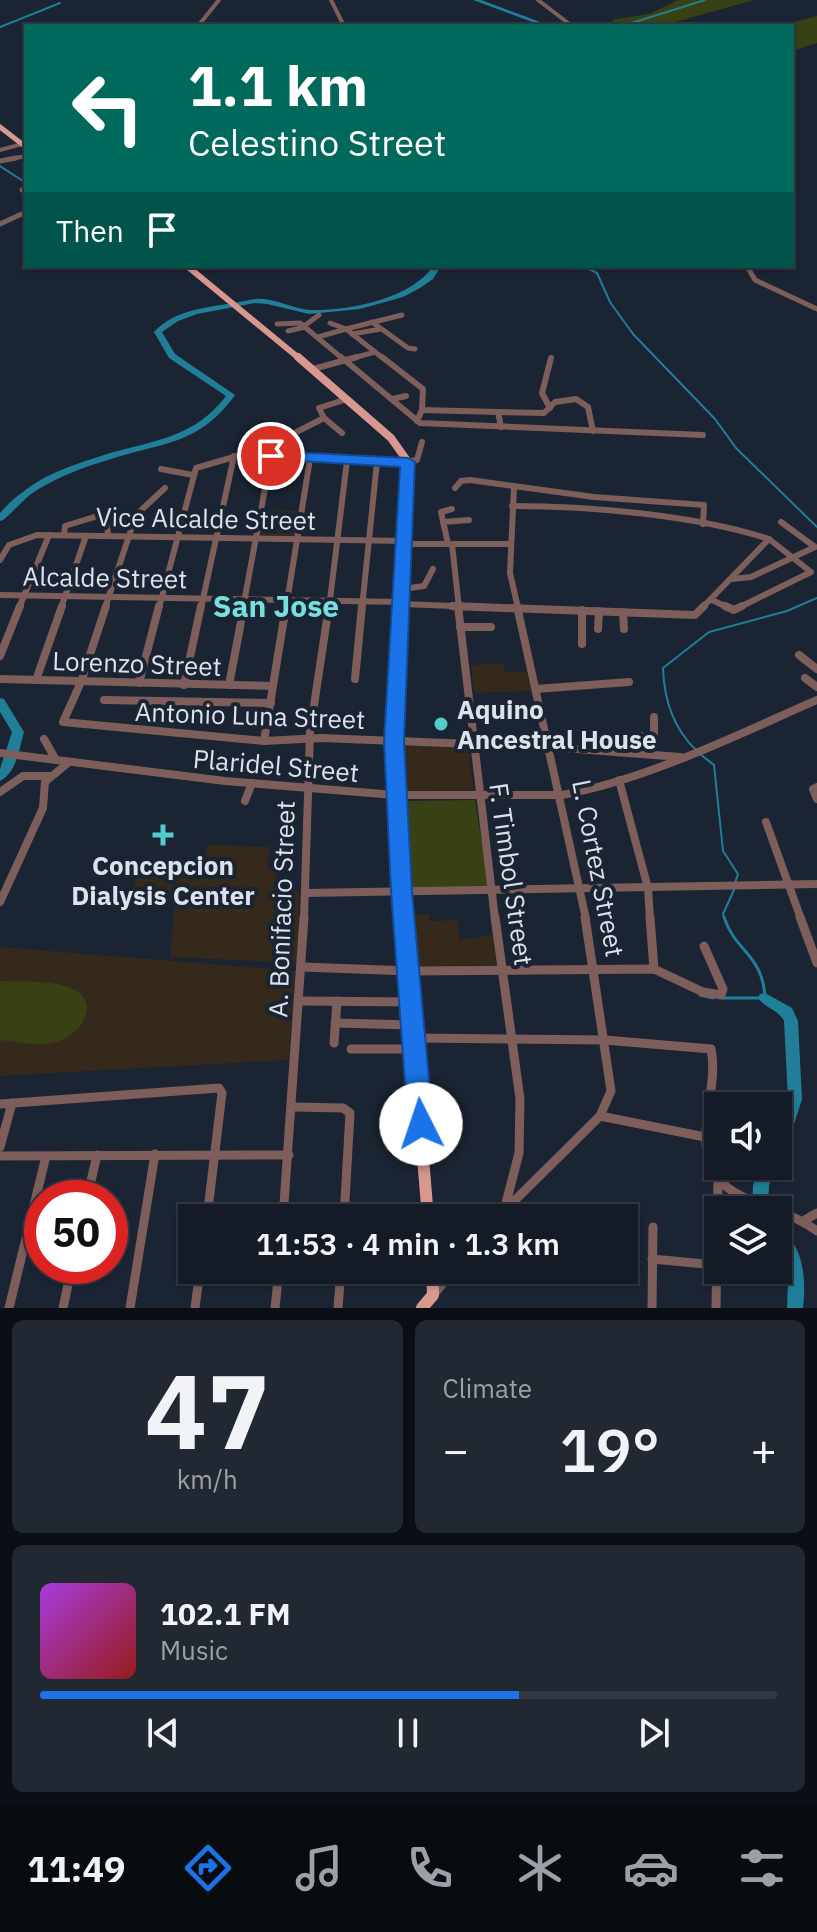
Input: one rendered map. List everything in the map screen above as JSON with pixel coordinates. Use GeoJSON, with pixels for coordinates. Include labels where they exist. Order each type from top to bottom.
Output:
{"type":"FeatureCollection","features":[{"type":"Feature","properties":{"kind":"main road"},"geometry":{"type":"LineString","coordinates":[[0,127],[24,146]]}},
{"type":"Feature","properties":{"kind":"main road"},"geometry":{"type":"LineString","coordinates":[[190,268],[347,399],[402,450],[408,462],[394,741],[395,795],[427,1204]]}},
{"type":"Feature","properties":{"kind":"main road"},"geometry":{"type":"LineString","coordinates":[[422,1308],[433,1295],[433,1284]]}},
{"type":"Feature","properties":{"kind":"street"},"geometry":{"type":"LineString","coordinates":[[200,24],[219,0]]}},
{"type":"Feature","properties":{"kind":"street"},"geometry":{"type":"LineString","coordinates":[[331,0],[343,24]]}},
{"type":"Feature","properties":{"kind":"street"},"geometry":{"type":"LineString","coordinates":[[538,0],[568,24]]}},
{"type":"Feature","properties":{"kind":"street"},"geometry":{"type":"LineString","coordinates":[[0,156],[24,146]]}},
{"type":"Feature","properties":{"kind":"street"},"geometry":{"type":"LineString","coordinates":[[0,156],[9,159],[24,156]]}},
{"type":"Feature","properties":{"kind":"street"},"geometry":{"type":"LineString","coordinates":[[0,224],[24,213]]}},
{"type":"Feature","properties":{"kind":"street"},"geometry":{"type":"LineString","coordinates":[[749,268],[760,283],[817,309]]}},
{"type":"Feature","properties":{"kind":"street"},"geometry":{"type":"LineString","coordinates":[[301,335],[299,332],[319,315]]}},
{"type":"Feature","properties":{"kind":"street"},"geometry":{"type":"LineString","coordinates":[[349,331],[402,315]]}},
{"type":"Feature","properties":{"kind":"street"},"geometry":{"type":"LineString","coordinates":[[277,324],[296,320],[417,421],[703,435]]}},
{"type":"Feature","properties":{"kind":"street"},"geometry":{"type":"LineString","coordinates":[[330,323],[336,322],[349,331],[423,389],[422,410],[417,421]]}},
{"type":"Feature","properties":{"kind":"street"},"geometry":{"type":"LineString","coordinates":[[372,322],[406,348],[415,349]]}},
{"type":"Feature","properties":{"kind":"street"},"geometry":{"type":"LineString","coordinates":[[288,331],[306,327]]}},
{"type":"Feature","properties":{"kind":"street"},"geometry":{"type":"LineString","coordinates":[[318,337],[381,329]]}},
{"type":"Feature","properties":{"kind":"street"},"geometry":{"type":"LineString","coordinates":[[313,369],[375,352]]}},
{"type":"Feature","properties":{"kind":"street"},"geometry":{"type":"LineString","coordinates":[[550,408],[542,393],[551,358]]}},
{"type":"Feature","properties":{"kind":"street"},"geometry":{"type":"LineString","coordinates":[[392,399],[406,396]]}},
{"type":"Feature","properties":{"kind":"street"},"geometry":{"type":"LineString","coordinates":[[422,410],[544,413],[555,402],[569,398],[585,403],[593,431]]}},
{"type":"Feature","properties":{"kind":"street"},"geometry":{"type":"LineString","coordinates":[[342,433],[324,418],[319,408],[347,399]]}},
{"type":"Feature","properties":{"kind":"street"},"geometry":{"type":"LineString","coordinates":[[498,412],[501,427]]}},
{"type":"Feature","properties":{"kind":"street"},"geometry":{"type":"LineString","coordinates":[[253,455],[324,418]]}},
{"type":"Feature","properties":{"kind":"street"},"geometry":{"type":"LineString","coordinates":[[139,683],[194,473],[205,462],[253,455],[408,462],[417,460],[422,442]]}},
{"type":"Feature","properties":{"kind":"street"},"geometry":{"type":"LineString","coordinates":[[184,685],[234,456]]}},
{"type":"Feature","properties":{"kind":"street"},"geometry":{"type":"LineString","coordinates":[[229,685],[271,456]]}},
{"type":"Feature","properties":{"kind":"street"},"geometry":{"type":"LineString","coordinates":[[264,741],[310,459]]}},
{"type":"Feature","properties":{"kind":"street","name":"A. Bonifacio Street"},"geometry":{"type":"LineString","coordinates":[[284,1204],[303,967],[307,788],[347,461]]}},
{"type":"Feature","properties":{"kind":"street"},"geometry":{"type":"LineString","coordinates":[[355,679],[377,462]]}},
{"type":"Feature","properties":{"kind":"street"},"geometry":{"type":"LineString","coordinates":[[161,469],[194,473]]}},
{"type":"Feature","properties":{"kind":"street"},"geometry":{"type":"LineString","coordinates":[[455,488],[465,480],[594,497],[704,505],[703,524]]}},
{"type":"Feature","properties":{"kind":"street","name":"L. Cortez Street"},"geometry":{"type":"LineString","coordinates":[[514,487],[510,567],[516,608],[551,747],[581,888],[615,1121]]}},
{"type":"Feature","properties":{"kind":"street"},"geometry":{"type":"LineString","coordinates":[[81,682],[139,508],[165,488]]}},
{"type":"Feature","properties":{"kind":"street"},"geometry":{"type":"LineString","coordinates":[[593,510],[594,497]]}},
{"type":"Feature","properties":{"kind":"street"},"geometry":{"type":"LineString","coordinates":[[512,506],[593,510],[739,529],[769,539],[811,572],[734,610],[712,600],[769,539]]}},
{"type":"Feature","properties":{"kind":"street"},"geometry":{"type":"LineString","coordinates":[[452,509],[442,510],[443,522],[469,520]]}},
{"type":"Feature","properties":{"kind":"street"},"geometry":{"type":"LineString","coordinates":[[64,535],[68,524],[101,515],[107,522],[108,536]]}},
{"type":"Feature","properties":{"kind":"street","name":"F. Timbol Street"},"geometry":{"type":"LineString","coordinates":[[443,522],[450,544],[478,797],[493,890],[521,1131],[515,1178],[505,1204]]}},
{"type":"Feature","properties":{"kind":"street"},"geometry":{"type":"LineString","coordinates":[[732,579],[743,580],[791,555],[815,547],[781,522]]}},
{"type":"Feature","properties":{"kind":"street"},"geometry":{"type":"LineString","coordinates":[[0,656],[49,535]]}},
{"type":"Feature","properties":{"kind":"street","name":"Vice Alcalde Street"},"geometry":{"type":"LineString","coordinates":[[0,560],[9,545],[34,536],[49,535],[511,544]]}},
{"type":"Feature","properties":{"kind":"street"},"geometry":{"type":"LineString","coordinates":[[36,680],[86,536]]}},
{"type":"Feature","properties":{"kind":"street"},"geometry":{"type":"LineString","coordinates":[[402,589],[424,586],[433,569]]}},
{"type":"Feature","properties":{"kind":"street","name":"Alcalde Street"},"geometry":{"type":"LineString","coordinates":[[0,595],[402,603],[695,615],[712,600]]}},
{"type":"Feature","properties":{"kind":"street"},"geometry":{"type":"LineString","coordinates":[[582,610],[582,644]]}},
{"type":"Feature","properties":{"kind":"street"},"geometry":{"type":"LineString","coordinates":[[598,629],[599,611]]}},
{"type":"Feature","properties":{"kind":"street"},"geometry":{"type":"LineString","coordinates":[[623,612],[624,629]]}},
{"type":"Feature","properties":{"kind":"street"},"geometry":{"type":"LineString","coordinates":[[460,627],[491,627]]}},
{"type":"Feature","properties":{"kind":"street"},"geometry":{"type":"LineString","coordinates":[[799,655],[817,669]]}},
{"type":"Feature","properties":{"kind":"street"},"geometry":{"type":"LineString","coordinates":[[805,678],[817,687]]}},
{"type":"Feature","properties":{"kind":"street","name":"Lorenzo Street"},"geometry":{"type":"LineString","coordinates":[[0,679],[273,686]]}},
{"type":"Feature","properties":{"kind":"street","name":"Antonio Luna Street"},"geometry":{"type":"LineString","coordinates":[[81,682],[62,718],[70,724],[88,727],[264,741],[394,741],[640,752],[654,748],[680,757]]}},
{"type":"Feature","properties":{"kind":"street"},"geometry":{"type":"LineString","coordinates":[[536,689],[629,682]]}},
{"type":"Feature","properties":{"kind":"street"},"geometry":{"type":"LineString","coordinates":[[104,700],[271,703]]}},
{"type":"Feature","properties":{"kind":"street","name":"Plaridel Street"},"geometry":{"type":"LineString","coordinates":[[0,753],[252,783],[395,795],[562,795],[619,780],[703,749],[817,700]]}},
{"type":"Feature","properties":{"kind":"street"},"geometry":{"type":"LineString","coordinates":[[654,717],[654,748]]}},
{"type":"Feature","properties":{"kind":"street"},"geometry":{"type":"LineString","coordinates":[[640,752],[641,736]]}},
{"type":"Feature","properties":{"kind":"street"},"geometry":{"type":"LineString","coordinates":[[44,739],[54,760]]}},
{"type":"Feature","properties":{"kind":"street"},"geometry":{"type":"LineString","coordinates":[[0,900],[43,808],[45,782],[69,762]]}},
{"type":"Feature","properties":{"kind":"street"},"geometry":{"type":"LineString","coordinates":[[0,792],[19,776],[36,773],[51,776]]}},
{"type":"Feature","properties":{"kind":"street"},"geometry":{"type":"LineString","coordinates":[[619,780],[648,888],[654,969]]}},
{"type":"Feature","properties":{"kind":"street"},"geometry":{"type":"LineString","coordinates":[[245,801],[252,783]]}},
{"type":"Feature","properties":{"kind":"street"},"geometry":{"type":"LineString","coordinates":[[815,788],[817,799]]}},
{"type":"Feature","properties":{"kind":"street"},"geometry":{"type":"LineString","coordinates":[[766,822],[817,963]]}},
{"type":"Feature","properties":{"kind":"street"},"geometry":{"type":"LineString","coordinates":[[0,875],[11,876]]}},
{"type":"Feature","properties":{"kind":"street"},"geometry":{"type":"LineString","coordinates":[[305,893],[817,884]]}},
{"type":"Feature","properties":{"kind":"street"},"geometry":{"type":"LineString","coordinates":[[303,967],[409,971],[654,969],[679,977],[695,990],[721,995],[723,989],[704,946]]}},
{"type":"Feature","properties":{"kind":"street"},"geometry":{"type":"LineString","coordinates":[[301,1001],[412,1002]]}},
{"type":"Feature","properties":{"kind":"street"},"geometry":{"type":"LineString","coordinates":[[334,1043],[337,1001]]}},
{"type":"Feature","properties":{"kind":"street"},"geometry":{"type":"LineString","coordinates":[[335,1023],[413,1025]]}},
{"type":"Feature","properties":{"kind":"street"},"geometry":{"type":"LineString","coordinates":[[351,1049],[512,1039],[605,1040],[706,1047],[713,1053],[712,1092]]}},
{"type":"Feature","properties":{"kind":"street"},"geometry":{"type":"LineString","coordinates":[[0,1104],[219,1088],[222,1093],[209,1204]]}},
{"type":"Feature","properties":{"kind":"street"},"geometry":{"type":"LineString","coordinates":[[510,1204],[600,1116],[610,1099]]}},
{"type":"Feature","properties":{"kind":"street"},"geometry":{"type":"LineString","coordinates":[[0,1147],[12,1103]]}},
{"type":"Feature","properties":{"kind":"street"},"geometry":{"type":"LineString","coordinates":[[294,1107],[343,1108],[350,1113],[345,1204]]}},
{"type":"Feature","properties":{"kind":"street"},"geometry":{"type":"LineString","coordinates":[[600,1116],[704,1137]]}},
{"type":"Feature","properties":{"kind":"street"},"geometry":{"type":"LineString","coordinates":[[130,1308],[155,1154]]}},
{"type":"Feature","properties":{"kind":"street"},"geometry":{"type":"LineString","coordinates":[[91,1180],[97,1155]]}},
{"type":"Feature","properties":{"kind":"street"},"geometry":{"type":"LineString","coordinates":[[0,1156],[289,1155]]}},
{"type":"Feature","properties":{"kind":"street"},"geometry":{"type":"LineString","coordinates":[[9,1308],[46,1156]]}},
{"type":"Feature","properties":{"kind":"street"},"geometry":{"type":"LineString","coordinates":[[720,1180],[750,1200],[805,1220],[817,1231]]}},
{"type":"Feature","properties":{"kind":"street"},"geometry":{"type":"LineString","coordinates":[[805,1220],[817,1213]]}},
{"type":"Feature","properties":{"kind":"street"},"geometry":{"type":"LineString","coordinates":[[652,1308],[653,1227]]}},
{"type":"Feature","properties":{"kind":"street"},"geometry":{"type":"LineString","coordinates":[[652,1259],[704,1264]]}},
{"type":"Feature","properties":{"kind":"street"},"geometry":{"type":"LineString","coordinates":[[63,1308],[68,1284]]}},
{"type":"Feature","properties":{"kind":"street"},"geometry":{"type":"LineString","coordinates":[[195,1308],[198,1284]]}},
{"type":"Feature","properties":{"kind":"street"},"geometry":{"type":"LineString","coordinates":[[275,1308],[278,1284]]}},
{"type":"Feature","properties":{"kind":"street"},"geometry":{"type":"LineString","coordinates":[[338,1308],[340,1284]]}},
{"type":"Feature","properties":{"kind":"street"},"geometry":{"type":"LineString","coordinates":[[433,1295],[442,1284]]}},
{"type":"Feature","properties":{"kind":"street"},"geometry":{"type":"LineString","coordinates":[[716,1284],[716,1308]]}},
{"type":"Feature","properties":{"kind":"shaded area"},"geometry":{"type":"Polygon","coordinates":[[[264,511],[298,511],[295,537],[259,536],[264,511]]]}},
{"type":"Feature","properties":{"kind":"shaded area"},"geometry":{"type":"Polygon","coordinates":[[[503,663],[505,672],[527,671],[531,691],[474,693],[471,665],[503,663]]]}},
{"type":"Feature","properties":{"kind":"shaded area"},"geometry":{"type":"Polygon","coordinates":[[[401,745],[468,748],[474,790],[402,791],[401,745]]]}},
{"type":"Feature","properties":{"kind":"shaded area"},"geometry":{"type":"Polygon","coordinates":[[[208,845],[269,847],[268,868],[277,870],[274,888],[299,891],[298,963],[170,957],[176,891],[132,889],[141,867],[202,865],[208,845]]]}},
{"type":"Feature","properties":{"kind":"shaded area"},"geometry":{"type":"Polygon","coordinates":[[[413,914],[429,914],[430,921],[458,920],[459,940],[494,935],[496,965],[414,966],[413,914]]]}},
{"type":"Feature","properties":{"kind":"shaded area"},"geometry":{"type":"Polygon","coordinates":[[[0,947],[295,971],[289,1060],[0,1076],[0,947]]]}},
{"type":"Feature","properties":{"kind":"green space"},"geometry":{"type":"Polygon","coordinates":[[[678,0],[754,0],[668,24],[610,24],[615,22],[611,20],[649,14],[678,0]]]}},
{"type":"Feature","properties":{"kind":"green space"},"geometry":{"type":"Polygon","coordinates":[[[817,16],[817,43],[794,50],[794,24],[787,24],[817,16]]]}},
{"type":"Feature","properties":{"kind":"green space"},"geometry":{"type":"Polygon","coordinates":[[[475,800],[489,887],[409,889],[403,801],[475,800]]]}},
{"type":"Feature","properties":{"kind":"green space"},"geometry":{"type":"Polygon","coordinates":[[[0,981],[43,982],[68,987],[85,1000],[87,1008],[81,1025],[56,1042],[35,1044],[0,1040],[0,981]]]}},
{"type":"Feature","properties":{"kind":"waterway"},"geometry":{"type":"LineString","coordinates":[[476,0],[542,24]]}},
{"type":"Feature","properties":{"kind":"waterway"},"geometry":{"type":"LineString","coordinates":[[628,24],[705,0]]}},
{"type":"Feature","properties":{"kind":"waterway"},"geometry":{"type":"LineString","coordinates":[[0,27],[60,3]]}},
{"type":"Feature","properties":{"kind":"waterway"},"geometry":{"type":"LineString","coordinates":[[0,166],[24,182]]}},
{"type":"Feature","properties":{"kind":"waterway"},"geometry":{"type":"LineString","coordinates":[[0,518],[24,495],[49,480],[109,456],[186,434],[218,412],[231,395],[172,356],[158,332],[175,319],[205,310],[258,301],[309,312],[340,310],[400,295],[417,287],[436,268]]}},
{"type":"Feature","properties":{"kind":"waterway"},"geometry":{"type":"LineString","coordinates":[[587,268],[597,273],[610,302],[633,334],[715,419],[736,448],[817,527]]}},
{"type":"Feature","properties":{"kind":"waterway"},"geometry":{"type":"LineString","coordinates":[[696,750],[681,732],[671,712],[663,668],[709,632],[787,611],[817,598]]}},
{"type":"Feature","properties":{"kind":"waterway"},"geometry":{"type":"LineString","coordinates":[[0,702],[18,732],[7,769],[0,777]]}},
{"type":"Feature","properties":{"kind":"waterway"},"geometry":{"type":"LineString","coordinates":[[700,754],[714,765],[723,851],[738,874],[735,883]]}},
{"type":"Feature","properties":{"kind":"waterway"},"geometry":{"type":"LineString","coordinates":[[725,919],[723,914],[734,890]]}},
{"type":"Feature","properties":{"kind":"waterway"},"geometry":{"type":"LineString","coordinates":[[723,998],[765,998],[763,983],[754,962],[735,938],[724,917]]}},
{"type":"Feature","properties":{"kind":"waterway"},"geometry":{"type":"LineString","coordinates":[[700,995],[713,998]]}},
{"type":"Feature","properties":{"kind":"waterway"},"geometry":{"type":"LineString","coordinates":[[765,998],[787,1012],[791,1021],[795,1099],[792,1108]]}},
{"type":"Feature","properties":{"kind":"waterway"},"geometry":{"type":"LineString","coordinates":[[761,1196],[763,1180]]}},
{"type":"Feature","properties":{"kind":"waterway"},"geometry":{"type":"LineString","coordinates":[[792,1259],[796,1271],[795,1308]]}},
{"type":"Feature","properties":{"kind":"place","name":"Aquino Ancestral House"},"geometry":{"type":"Point","coordinates":[441,724]}},
{"type":"Feature","properties":{"kind":"place","name":"Concepcion Dialysis Center"},"geometry":{"type":"Point","coordinates":[163,835]}},
{"type":"Feature","properties":{"kind":"district","name":"San Jose"},"geometry":{"type":"Point","coordinates":[276,605]}},
{"type":"Feature","properties":{"kind":"route"},"geometry":{"type":"LineString","coordinates":[[271,456],[408,462],[394,741],[395,795],[421,1124]]}}]}
